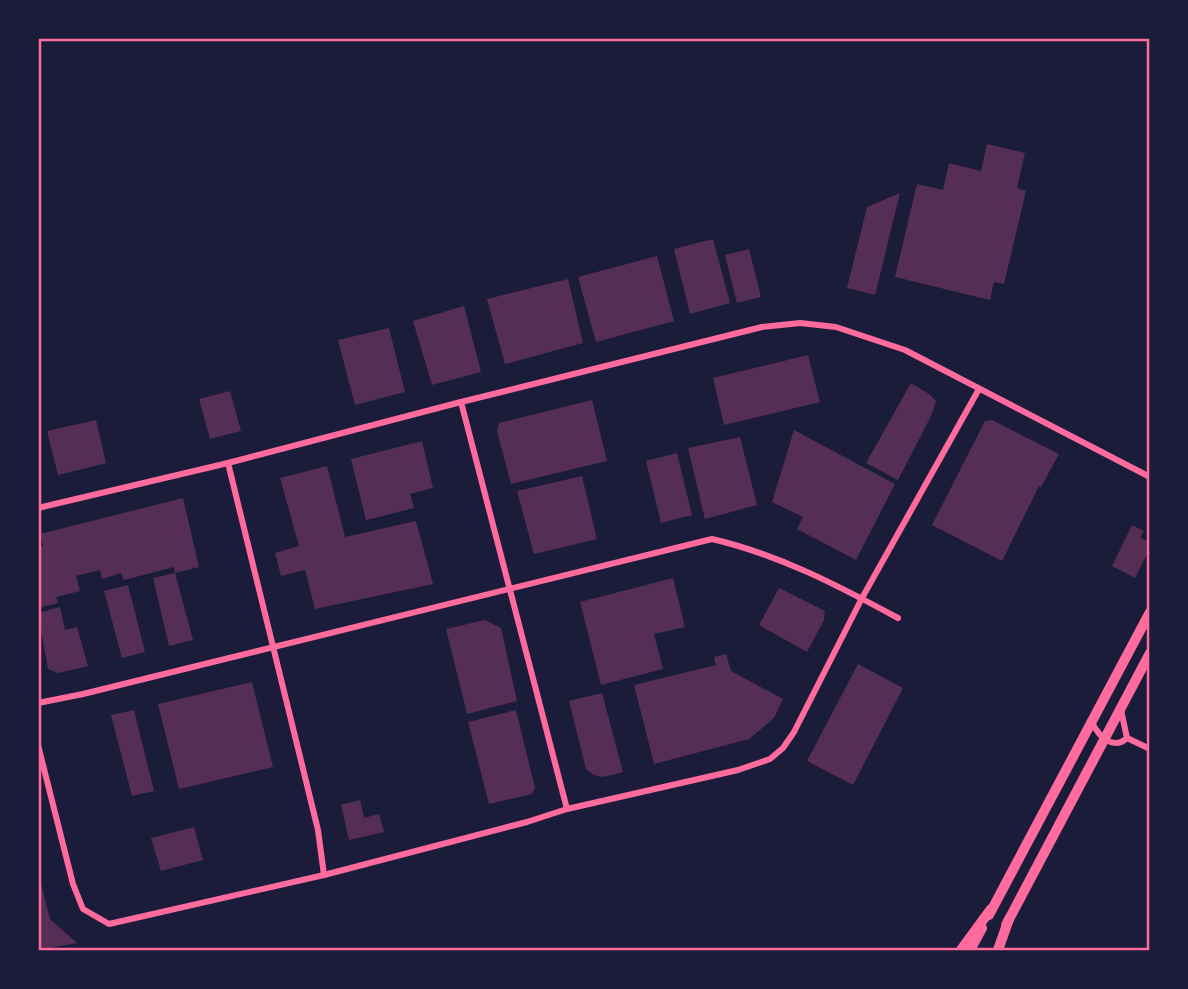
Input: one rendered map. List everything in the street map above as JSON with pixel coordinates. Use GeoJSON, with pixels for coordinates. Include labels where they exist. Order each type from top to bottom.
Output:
{"type":"FeatureCollection","features":[{"type":"Feature","properties":{"kind":"highway"},"geometry":{"type":"LineString","coordinates":[[970,950],[1150,612]]}},
{"type":"Feature","properties":{"kind":"highway"},"geometry":{"type":"LineString","coordinates":[[993,950],[1150,653]]}},
{"type":"Feature","properties":{"kind":"highway"},"geometry":{"type":"LineString","coordinates":[[961,950],[991,909]]}},
{"type":"Feature","properties":{"kind":"highway"},"geometry":{"type":"LineString","coordinates":[[998,950],[1009,919]]}},
{"type":"Feature","properties":{"kind":"street"},"geometry":{"type":"LineString","coordinates":[[38,508],[228,463],[762,327],[800,323],[836,327],[871,337],[936,364],[1150,477]]}},
{"type":"Feature","properties":{"kind":"street"},"geometry":{"type":"LineString","coordinates":[[38,745],[73,884],[83,909],[109,924],[324,875],[527,822],[567,808],[711,777],[770,759],[783,748],[794,732],[862,598],[979,389]]}},
{"type":"Feature","properties":{"kind":"street"},"geometry":{"type":"LineString","coordinates":[[461,402],[567,808]]}},
{"type":"Feature","properties":{"kind":"street"},"geometry":{"type":"LineString","coordinates":[[228,463],[318,830],[324,875]]}},
{"type":"Feature","properties":{"kind":"street"},"geometry":{"type":"LineString","coordinates":[[38,703],[712,539],[779,558],[898,618]]}},
{"type":"Feature","properties":{"kind":"street"},"geometry":{"type":"LineString","coordinates":[[1121,708],[1127,738]]}},
{"type":"Feature","properties":{"kind":"street"},"geometry":{"type":"LineString","coordinates":[[1092,723],[1105,739],[1116,744],[1127,738]]}},
{"type":"Feature","properties":{"kind":"street"},"geometry":{"type":"LineString","coordinates":[[1127,738],[1150,749]]}},
{"type":"Feature","properties":{"kind":"building"},"geometry":{"type":"Polygon","coordinates":[[[987,144],[1025,153],[1017,188],[1026,191],[1004,284],[994,282],[990,300],[895,277],[917,184],[943,190],[949,163],[981,171],[987,144]]]}},
{"type":"Feature","properties":{"kind":"building"},"geometry":{"type":"Polygon","coordinates":[[[900,193],[875,295],[847,288],[867,207],[900,193]]]}},
{"type":"Feature","properties":{"kind":"building"},"geometry":{"type":"Polygon","coordinates":[[[713,239],[730,303],[690,314],[674,249],[713,239]]]}},
{"type":"Feature","properties":{"kind":"building"},"geometry":{"type":"Polygon","coordinates":[[[749,249],[761,297],[737,303],[725,255],[749,249]]]}},
{"type":"Feature","properties":{"kind":"building"},"geometry":{"type":"Polygon","coordinates":[[[657,256],[674,321],[596,342],[578,277],[657,256]]]}},
{"type":"Feature","properties":{"kind":"building"},"geometry":{"type":"Polygon","coordinates":[[[568,279],[583,343],[505,364],[487,299],[568,279]]]}},
{"type":"Feature","properties":{"kind":"building"},"geometry":{"type":"Polygon","coordinates":[[[464,306],[481,372],[432,385],[413,321],[464,306]]]}},
{"type":"Feature","properties":{"kind":"building"},"geometry":{"type":"Polygon","coordinates":[[[389,328],[405,392],[355,405],[338,340],[389,328]]]}},
{"type":"Feature","properties":{"kind":"building"},"geometry":{"type":"Polygon","coordinates":[[[808,355],[820,402],[724,425],[713,378],[808,355]]]}},
{"type":"Feature","properties":{"kind":"building"},"geometry":{"type":"Polygon","coordinates":[[[911,383],[936,401],[898,480],[866,463],[911,383]]]}},
{"type":"Feature","properties":{"kind":"building"},"geometry":{"type":"Polygon","coordinates":[[[230,391],[241,431],[210,439],[199,399],[230,391]]]}},
{"type":"Feature","properties":{"kind":"building"},"geometry":{"type":"Polygon","coordinates":[[[592,400],[607,461],[511,484],[497,431],[499,423],[592,400]]]}},
{"type":"Feature","properties":{"kind":"building"},"geometry":{"type":"Polygon","coordinates":[[[96,420],[106,463],[58,475],[47,431],[96,420]]]}},
{"type":"Feature","properties":{"kind":"building"},"geometry":{"type":"Polygon","coordinates":[[[992,420],[1059,454],[1041,487],[1039,486],[1002,561],[932,525],[985,421],[992,420]]]}},
{"type":"Feature","properties":{"kind":"building"},"geometry":{"type":"Polygon","coordinates":[[[794,430],[895,484],[856,560],[797,529],[803,517],[772,502],[794,430]]]}},
{"type":"Feature","properties":{"kind":"building"},"geometry":{"type":"Polygon","coordinates":[[[740,437],[757,505],[705,519],[688,448],[740,437]]]}},
{"type":"Feature","properties":{"kind":"building"},"geometry":{"type":"Polygon","coordinates":[[[422,441],[433,488],[410,494],[414,508],[366,520],[351,459],[422,441]]]}},
{"type":"Feature","properties":{"kind":"building"},"geometry":{"type":"Polygon","coordinates":[[[677,453],[692,515],[661,523],[646,461],[677,453]]]}},
{"type":"Feature","properties":{"kind":"building"},"geometry":{"type":"Polygon","coordinates":[[[327,466],[345,537],[416,521],[433,584],[315,609],[305,570],[281,576],[275,553],[299,546],[280,478],[327,466]]]}},
{"type":"Feature","properties":{"kind":"building"},"geometry":{"type":"Polygon","coordinates":[[[582,476],[597,539],[534,554],[517,491],[582,476]]]}},
{"type":"Feature","properties":{"kind":"building"},"geometry":{"type":"Polygon","coordinates":[[[183,498],[199,567],[175,573],[174,567],[124,580],[121,573],[102,579],[100,570],[76,576],[80,591],[56,597],[58,603],[38,608],[38,548],[43,546],[40,534],[183,498]]]}},
{"type":"Feature","properties":{"kind":"building"},"geometry":{"type":"Polygon","coordinates":[[[1132,525],[1144,531],[1140,538],[1149,542],[1149,550],[1135,578],[1112,566],[1132,525]]]}},
{"type":"Feature","properties":{"kind":"building"},"geometry":{"type":"Polygon","coordinates":[[[175,573],[193,640],[169,646],[153,578],[175,573]]]}},
{"type":"Feature","properties":{"kind":"building"},"geometry":{"type":"Polygon","coordinates":[[[673,578],[685,627],[654,634],[663,669],[601,685],[580,602],[673,578]]]}},
{"type":"Feature","properties":{"kind":"building"},"geometry":{"type":"Polygon","coordinates":[[[128,585],[145,652],[122,658],[104,591],[128,585]]]}},
{"type":"Feature","properties":{"kind":"building"},"geometry":{"type":"Polygon","coordinates":[[[779,588],[825,611],[824,620],[807,652],[759,625],[779,588]]]}},
{"type":"Feature","properties":{"kind":"building"},"geometry":{"type":"Polygon","coordinates":[[[60,607],[65,630],[77,627],[88,666],[58,673],[48,669],[38,613],[60,607]]]}},
{"type":"Feature","properties":{"kind":"building"},"geometry":{"type":"Polygon","coordinates":[[[485,620],[501,628],[517,701],[467,714],[446,629],[485,620]]]}},
{"type":"Feature","properties":{"kind":"building"},"geometry":{"type":"Polygon","coordinates":[[[726,654],[731,671],[783,699],[774,718],[749,739],[654,764],[634,685],[716,665],[714,657],[726,654]]]}},
{"type":"Feature","properties":{"kind":"building"},"geometry":{"type":"Polygon","coordinates":[[[858,664],[903,688],[853,785],[807,761],[858,664]]]}},
{"type":"Feature","properties":{"kind":"building"},"geometry":{"type":"Polygon","coordinates":[[[252,682],[273,767],[179,789],[158,704],[252,682]]]}},
{"type":"Feature","properties":{"kind":"building"},"geometry":{"type":"Polygon","coordinates":[[[602,693],[623,772],[603,777],[586,769],[569,701],[602,693]]]}},
{"type":"Feature","properties":{"kind":"building"},"geometry":{"type":"Polygon","coordinates":[[[134,710],[154,791],[132,796],[111,715],[134,710]]]}},
{"type":"Feature","properties":{"kind":"building"},"geometry":{"type":"Polygon","coordinates":[[[516,710],[535,788],[532,794],[489,804],[468,722],[516,710]]]}},
{"type":"Feature","properties":{"kind":"building"},"geometry":{"type":"Polygon","coordinates":[[[360,800],[364,818],[379,814],[384,832],[349,840],[341,805],[360,800]]]}},
{"type":"Feature","properties":{"kind":"building"},"geometry":{"type":"Polygon","coordinates":[[[194,827],[203,860],[161,871],[151,838],[194,827]]]}},
{"type":"Feature","properties":{"kind":"building"},"geometry":{"type":"Polygon","coordinates":[[[38,884],[41,884],[50,919],[77,943],[38,950],[38,884]]]}}]}
